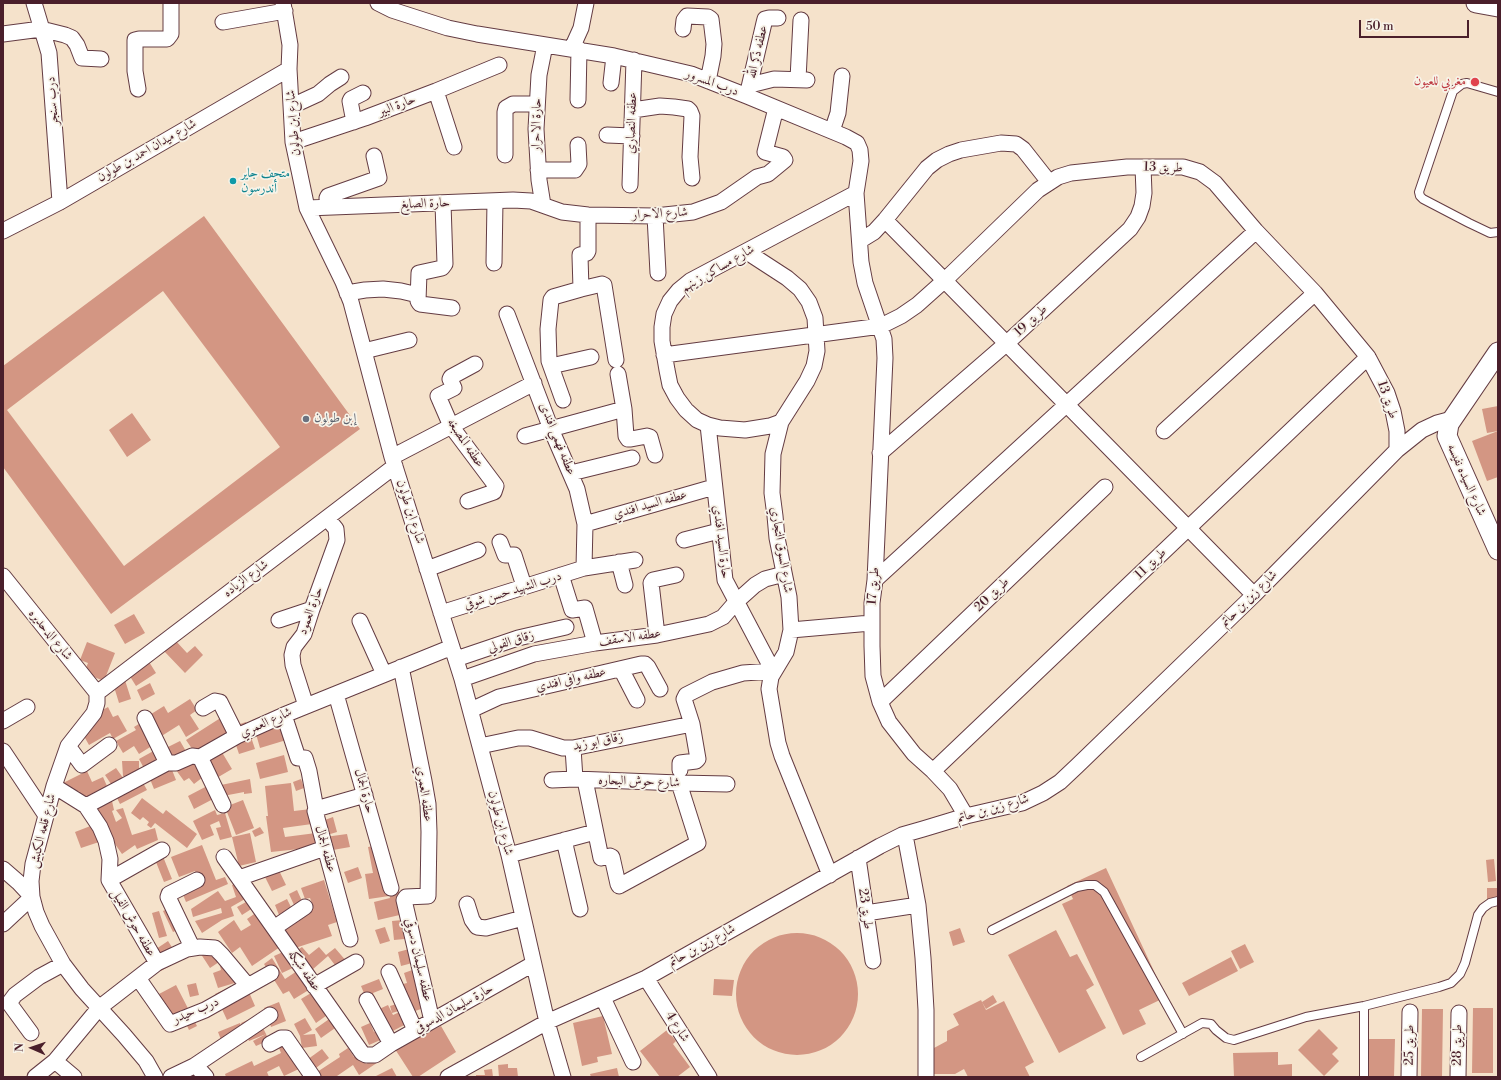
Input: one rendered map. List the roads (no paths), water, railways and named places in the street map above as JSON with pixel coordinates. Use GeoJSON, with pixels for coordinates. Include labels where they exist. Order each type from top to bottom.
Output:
{"type":"FeatureCollection","features":[{"type":"Feature","properties":{"kind":"street","name":"درب سنجر"},"geometry":{"type":"LineString","coordinates":[[34,3],[49,53],[60,202]]}},
{"type":"Feature","properties":{"kind":"street"},"geometry":{"type":"LineString","coordinates":[[138,89],[134,42],[136,39],[166,39],[170,36],[171,3]]}},
{"type":"Feature","properties":{"kind":"street","name":"درب المسرور"},"geometry":{"type":"LineString","coordinates":[[378,3],[392,10],[448,28],[634,60],[691,74],[708,81],[749,90],[776,108],[852,139],[857,143],[860,150],[861,161],[856,193],[861,240],[861,262],[880,326]]}},
{"type":"Feature","properties":{"kind":"street"},"geometry":{"type":"LineString","coordinates":[[578,100],[576,49],[586,3]]}},
{"type":"Feature","properties":{"kind":"street"},"geometry":{"type":"LineString","coordinates":[[1476,3],[1498,7]]}},
{"type":"Feature","properties":{"kind":"street"},"geometry":{"type":"LineString","coordinates":[[223,22],[284,7]]}},
{"type":"Feature","properties":{"kind":"street","name":"شارع ابن طولون"},"geometry":{"type":"LineString","coordinates":[[284,7],[290,45],[289,69],[293,142],[306,208],[347,293],[394,461],[462,678],[509,855],[547,1022],[563,1077]]}},
{"type":"Feature","properties":{"kind":"street"},"geometry":{"type":"LineString","coordinates":[[683,29],[684,20],[687,16],[708,16],[711,19],[714,44],[708,81]]}},
{"type":"Feature","properties":{"kind":"street","name":"عطفه ذكر الله"},"geometry":{"type":"LineString","coordinates":[[749,90],[765,19],[778,18]]}},
{"type":"Feature","properties":{"kind":"street"},"geometry":{"type":"LineString","coordinates":[[749,90],[774,80],[803,79],[801,20]]}},
{"type":"Feature","properties":{"kind":"street"},"geometry":{"type":"LineString","coordinates":[[3,34],[41,29],[65,35],[72,38],[77,45],[82,58],[100,59]]}},
{"type":"Feature","properties":{"kind":"street","name":"حارة الاحرار"},"geometry":{"type":"LineString","coordinates":[[543,205],[538,170],[536,104],[539,75],[545,45]]}},
{"type":"Feature","properties":{"kind":"street"},"geometry":{"type":"LineString","coordinates":[[611,83],[614,56]]}},
{"type":"Feature","properties":{"kind":"street","name":"عطفه النصاري"},"geometry":{"type":"LineString","coordinates":[[630,185],[634,60]]}},
{"type":"Feature","properties":{"kind":"street","name":"حارة البير"},"geometry":{"type":"LineString","coordinates":[[293,142],[354,122],[499,65]]}},
{"type":"Feature","properties":{"kind":"street","name":"شارع ميدان احمد بن طولون"},"geometry":{"type":"LineString","coordinates":[[3,231],[60,202],[289,69]]}},
{"type":"Feature","properties":{"kind":"street"},"geometry":{"type":"LineString","coordinates":[[832,131],[838,113],[842,76]]}},
{"type":"Feature","properties":{"kind":"street"},"geometry":{"type":"LineString","coordinates":[[292,106],[318,94],[341,77]]}},
{"type":"Feature","properties":{"kind":"street"},"geometry":{"type":"LineString","coordinates":[[436,91],[454,147]]}},
{"type":"Feature","properties":{"kind":"street"},"geometry":{"type":"LineString","coordinates":[[354,122],[350,101],[363,93]]}},
{"type":"Feature","properties":{"kind":"street"},"geometry":{"type":"LineString","coordinates":[[505,155],[506,108],[513,104],[536,104]]}},
{"type":"Feature","properties":{"kind":"street"},"geometry":{"type":"LineString","coordinates":[[632,110],[660,106],[688,109],[690,111],[692,116],[690,157],[692,178]]}},
{"type":"Feature","properties":{"kind":"street","name":"شارع الاحرار"},"geometry":{"type":"LineString","coordinates":[[543,205],[562,212],[588,215],[655,216],[693,212],[708,208],[721,202],[757,177],[768,174],[785,160],[783,157],[765,152],[776,108]]}},
{"type":"Feature","properties":{"kind":"street"},"geometry":{"type":"LineString","coordinates":[[607,135],[632,136]]}},
{"type":"Feature","properties":{"kind":"street"},"geometry":{"type":"LineString","coordinates":[[861,240],[874,232],[885,220],[927,168],[937,160],[949,154],[1001,142],[1016,144],[1023,149],[1049,182]]}},
{"type":"Feature","properties":{"kind":"street"},"geometry":{"type":"LineString","coordinates":[[538,170],[575,170],[579,164],[578,145]]}},
{"type":"Feature","properties":{"kind":"street"},"geometry":{"type":"LineString","coordinates":[[328,207],[328,196],[379,178],[374,156]]}},
{"type":"Feature","properties":{"kind":"street","name":"طريق 13"},"geometry":{"type":"LineString","coordinates":[[664,356],[880,326],[901,316],[917,305],[1038,190],[1049,182],[1070,173],[1143,167],[1183,167],[1200,172],[1215,183],[1256,231],[1315,293],[1368,357],[1387,393],[1393,411],[1397,450]]}},
{"type":"Feature","properties":{"kind":"street","name":"طريق 19"},"geometry":{"type":"LineString","coordinates":[[880,453],[1007,344],[1130,229],[1138,217],[1142,206],[1144,193],[1143,167]]}},
{"type":"Feature","properties":{"kind":"street","name":"شارع مساكن زينهم"},"geometry":{"type":"LineString","coordinates":[[781,422],[745,430],[720,428],[708,425],[698,420],[686,410],[676,398],[670,385],[664,356],[662,327],[664,314],[674,295],[690,281],[856,193]]}},
{"type":"Feature","properties":{"kind":"street"},"geometry":{"type":"LineString","coordinates":[[494,263],[495,201]]}},
{"type":"Feature","properties":{"kind":"street","name":"حارة الصايغ"},"geometry":{"type":"LineString","coordinates":[[306,208],[495,201],[522,201],[543,205]]}},
{"type":"Feature","properties":{"kind":"street"},"geometry":{"type":"LineString","coordinates":[[443,203],[445,264],[442,268],[420,272],[418,274],[418,301],[420,304],[452,308]]}},
{"type":"Feature","properties":{"kind":"street"},"geometry":{"type":"LineString","coordinates":[[581,289],[580,255],[587,253],[588,251],[588,215]]}},
{"type":"Feature","properties":{"kind":"street"},"geometry":{"type":"LineString","coordinates":[[655,216],[658,273]]}},
{"type":"Feature","properties":{"kind":"street"},"geometry":{"type":"LineString","coordinates":[[885,220],[1254,596]]}},
{"type":"Feature","properties":{"kind":"street"},"geometry":{"type":"LineString","coordinates":[[875,580],[1256,231]]}},
{"type":"Feature","properties":{"kind":"street","name":"شارع السوق التجاري"},"geometry":{"type":"LineString","coordinates":[[747,252],[787,278],[800,289],[809,302],[815,318],[817,351],[814,366],[781,422],[773,454],[772,493],[777,538],[789,597],[791,630],[786,652],[773,671],[769,683],[769,689],[778,743],[782,756],[830,874]]}},
{"type":"Feature","properties":{"kind":"street"},"geometry":{"type":"LineString","coordinates":[[563,400],[549,361],[548,328],[551,298],[602,284],[604,285],[624,409],[626,436],[628,439],[650,437],[655,455]]}},
{"type":"Feature","properties":{"kind":"street"},"geometry":{"type":"LineString","coordinates":[[347,293],[383,289],[418,295]]}},
{"type":"Feature","properties":{"kind":"street"},"geometry":{"type":"LineString","coordinates":[[1164,431],[1315,293]]}},
{"type":"Feature","properties":{"kind":"street","name":"عطفه فهمي افندى"},"geometry":{"type":"LineString","coordinates":[[507,314],[577,489],[585,524],[584,568]]}},
{"type":"Feature","properties":{"kind":"street","name":"طريق 17"},"geometry":{"type":"LineString","coordinates":[[880,326],[884,339],[885,364],[875,580],[871,623],[874,676],[880,702],[889,722],[914,754],[950,789],[966,816]]}},
{"type":"Feature","properties":{"kind":"street"},"geometry":{"type":"LineString","coordinates":[[364,351],[409,340]]}},
{"type":"Feature","properties":{"kind":"street","name":"شارع السيده نفيسه"},"geometry":{"type":"LineString","coordinates":[[1498,352],[1452,419],[1446,436],[1498,550]]}},
{"type":"Feature","properties":{"kind":"street"},"geometry":{"type":"LineString","coordinates":[[551,366],[591,357]]}},
{"type":"Feature","properties":{"kind":"street","name":"طريق 11"},"geometry":{"type":"LineString","coordinates":[[933,771],[1368,357]]}},
{"type":"Feature","properties":{"kind":"street","name":"عطفه المصبغه"},"geometry":{"type":"LineString","coordinates":[[468,502],[494,492],[496,486],[451,426],[438,396],[454,388],[450,378],[451,377],[475,364]]}},
{"type":"Feature","properties":{"kind":"street","name":"شارع الزياده"},"geometry":{"type":"LineString","coordinates":[[97,693],[327,518],[394,461],[451,426],[534,382]]}},
{"type":"Feature","properties":{"kind":"street"},"geometry":{"type":"LineString","coordinates":[[525,436],[624,409]]}},
{"type":"Feature","properties":{"kind":"street","name":"شارع زين بن حاتم"},"geometry":{"type":"LineString","coordinates":[[448,1077],[465,1072],[547,1022],[646,978],[880,846],[905,834],[966,816],[1022,803],[1043,793],[1060,782],[1254,596],[1397,450],[1422,430],[1436,423],[1452,419]]}},
{"type":"Feature","properties":{"kind":"street","name":"حارة السيد افندي"},"geometry":{"type":"LineString","coordinates":[[708,425],[724,580],[773,671]]}},
{"type":"Feature","properties":{"kind":"street"},"geometry":{"type":"LineString","coordinates":[[571,474],[632,458]]}},
{"type":"Feature","properties":{"kind":"street","name":"عطفه السيد افندي"},"geometry":{"type":"LineString","coordinates":[[585,524],[714,486]]}},
{"type":"Feature","properties":{"kind":"street","name":"طريق 20"},"geometry":{"type":"LineString","coordinates":[[880,702],[1105,488]]}},
{"type":"Feature","properties":{"kind":"street","name":"حارة العمود"},"geometry":{"type":"LineString","coordinates":[[306,706],[293,664],[292,655],[294,646],[304,634],[337,540],[336,529],[327,518]]}},
{"type":"Feature","properties":{"kind":"street"},"geometry":{"type":"LineString","coordinates":[[684,540],[719,531]]}},
{"type":"Feature","properties":{"kind":"street"},"geometry":{"type":"LineString","coordinates":[[500,542],[505,555],[514,555],[524,586]]}},
{"type":"Feature","properties":{"kind":"street"},"geometry":{"type":"LineString","coordinates":[[428,568],[478,550]]}},
{"type":"Feature","properties":{"kind":"street","name":"درب الشهيد حسن شوقي"},"geometry":{"type":"LineString","coordinates":[[442,613],[584,568],[635,560]]}},
{"type":"Feature","properties":{"kind":"street"},"geometry":{"type":"LineString","coordinates":[[619,562],[625,585]]}},
{"type":"Feature","properties":{"kind":"street","name":"عطفه الاسقف"},"geometry":{"type":"LineString","coordinates":[[462,678],[534,654],[595,643],[657,635],[709,624],[723,617],[736,602],[755,585],[766,579],[784,574]]}},
{"type":"Feature","properties":{"kind":"street"},"geometry":{"type":"LineString","coordinates":[[561,575],[572,610],[585,608],[595,643]]}},
{"type":"Feature","properties":{"kind":"street"},"geometry":{"type":"LineString","coordinates":[[657,635],[651,583],[653,580],[676,575]]}},
{"type":"Feature","properties":{"kind":"street","name":"شارع الدحديره"},"geometry":{"type":"LineString","coordinates":[[4,580],[97,693]]}},
{"type":"Feature","properties":{"kind":"street"},"geometry":{"type":"LineString","coordinates":[[279,620],[312,609]]}},
{"type":"Feature","properties":{"kind":"street"},"geometry":{"type":"LineString","coordinates":[[360,621],[384,674]]}},
{"type":"Feature","properties":{"kind":"street"},"geometry":{"type":"LineString","coordinates":[[791,630],[871,623]]}},
{"type":"Feature","properties":{"kind":"street","name":"زقاق الفولي"},"geometry":{"type":"LineString","coordinates":[[454,653],[566,627]]}},
{"type":"Feature","properties":{"kind":"street","name":"شارع العمري"},"geometry":{"type":"LineString","coordinates":[[86,806],[167,763],[176,763],[192,756],[200,757],[237,736],[401,667],[454,653]]}},
{"type":"Feature","properties":{"kind":"street","name":"عطفه وافي افندي"},"geometry":{"type":"LineString","coordinates":[[470,710],[500,697],[645,664],[648,666],[660,689]]}},
{"type":"Feature","properties":{"kind":"street","name":"عطفه العمري"},"geometry":{"type":"LineString","coordinates":[[401,667],[428,804],[429,832],[428,896],[406,897],[404,900]]}},
{"type":"Feature","properties":{"kind":"street"},"geometry":{"type":"LineString","coordinates":[[621,669],[636,700]]}},
{"type":"Feature","properties":{"kind":"street"},"geometry":{"type":"LineString","coordinates":[[573,748],[601,858],[612,857],[619,886],[698,842],[680,776],[680,763],[696,761],[698,759],[692,724],[684,697],[712,682],[743,674],[773,671]]}},
{"type":"Feature","properties":{"kind":"street","name":"شارع قلعه الكبش"},"geometry":{"type":"LineString","coordinates":[[97,693],[97,703],[94,713],[68,746],[45,814],[33,864],[31,880],[32,897],[42,926],[63,964],[82,989],[146,1061],[155,1077]]}},
{"type":"Feature","properties":{"kind":"street","name":"حارة الجمال"},"geometry":{"type":"LineString","coordinates":[[336,694],[366,795],[391,888]]}},
{"type":"Feature","properties":{"kind":"street"},"geometry":{"type":"LineString","coordinates":[[203,708],[215,701],[220,702],[237,736]]}},
{"type":"Feature","properties":{"kind":"street"},"geometry":{"type":"LineString","coordinates":[[3,721],[27,707]]}},
{"type":"Feature","properties":{"kind":"street"},"geometry":{"type":"LineString","coordinates":[[284,715],[298,758],[305,758],[316,809]]}},
{"type":"Feature","properties":{"kind":"street"},"geometry":{"type":"LineString","coordinates":[[146,718],[167,763]]}},
{"type":"Feature","properties":{"kind":"street","name":"زقاق ابو زيد"},"geometry":{"type":"LineString","coordinates":[[480,746],[518,738],[530,738],[563,748],[573,748],[692,724]]}},
{"type":"Feature","properties":{"kind":"street"},"geometry":{"type":"LineString","coordinates":[[68,746],[82,765],[109,745]]}},
{"type":"Feature","properties":{"kind":"street"},"geometry":{"type":"LineString","coordinates":[[3,751],[9,769],[45,814]]}},
{"type":"Feature","properties":{"kind":"street"},"geometry":{"type":"LineString","coordinates":[[200,757],[223,805]]}},
{"type":"Feature","properties":{"kind":"street","name":"شارع حوش البحاره"},"geometry":{"type":"LineString","coordinates":[[552,780],[680,776],[727,784]]}},
{"type":"Feature","properties":{"kind":"street","name":"عطفه حوش الفيل"},"geometry":{"type":"LineString","coordinates":[[54,786],[86,806],[100,826],[106,840],[110,859],[109,880],[157,963]]}},
{"type":"Feature","properties":{"kind":"street","name":"عطفه الجمال"},"geometry":{"type":"LineString","coordinates":[[350,939],[315,813],[316,809],[366,795]]}},
{"type":"Feature","properties":{"kind":"street"},"geometry":{"type":"LineString","coordinates":[[509,855],[595,832]]}},
{"type":"Feature","properties":{"kind":"street"},"geometry":{"type":"LineString","coordinates":[[905,834],[918,905],[923,958],[926,1010],[926,1077]]}},
{"type":"Feature","properties":{"kind":"street"},"geometry":{"type":"LineString","coordinates":[[564,840],[580,909]]}},
{"type":"Feature","properties":{"kind":"street"},"geometry":{"type":"LineString","coordinates":[[238,878],[325,848]]}},
{"type":"Feature","properties":{"kind":"street"},"geometry":{"type":"LineString","coordinates":[[109,880],[162,850]]}},
{"type":"Feature","properties":{"kind":"street","name":"عطفه شبكه"},"geometry":{"type":"LineString","coordinates":[[224,857],[362,1053],[370,1056],[375,1055]]}},
{"type":"Feature","properties":{"kind":"street","name":"طريق 23"},"geometry":{"type":"LineString","coordinates":[[858,858],[873,961]]}},
{"type":"Feature","properties":{"kind":"street"},"geometry":{"type":"LineString","coordinates":[[18,882],[33,864]]}},
{"type":"Feature","properties":{"kind":"street"},"geometry":{"type":"LineString","coordinates":[[3,869],[32,897],[3,924]]}},
{"type":"Feature","properties":{"kind":"street"},"geometry":{"type":"LineString","coordinates":[[192,947],[168,897],[169,894],[197,880]]}},
{"type":"Feature","properties":{"kind":"street","name":"عطفه سليمان دسوقي"},"geometry":{"type":"LineString","coordinates":[[404,900],[432,1021]]}},
{"type":"Feature","properties":{"kind":"street"},"geometry":{"type":"LineString","coordinates":[[467,904],[472,920],[477,927],[486,928],[523,918]]}},
{"type":"Feature","properties":{"kind":"street"},"geometry":{"type":"LineString","coordinates":[[866,914],[918,905]]}},
{"type":"Feature","properties":{"kind":"street"},"geometry":{"type":"LineString","coordinates":[[274,928],[305,907]]}},
{"type":"Feature","properties":{"kind":"street"},"geometry":{"type":"LineString","coordinates":[[35,1077],[55,1061],[99,1008],[157,963],[192,947],[215,948],[248,986]]}},
{"type":"Feature","properties":{"kind":"street"},"geometry":{"type":"LineString","coordinates":[[314,986],[356,962]]}},
{"type":"Feature","properties":{"kind":"street"},"geometry":{"type":"LineString","coordinates":[[31,1032],[9,1003],[15,995],[39,978],[63,964]]}},
{"type":"Feature","properties":{"kind":"street","name":"حارة سليمان الدسوقي"},"geometry":{"type":"LineString","coordinates":[[375,1055],[415,1030],[533,964]]}},
{"type":"Feature","properties":{"kind":"street"},"geometry":{"type":"LineString","coordinates":[[389,972],[415,1030]]}},
{"type":"Feature","properties":{"kind":"street","name":"درب حيدر"},"geometry":{"type":"LineString","coordinates":[[138,978],[170,1024],[205,1010],[271,973]]}},
{"type":"Feature","properties":{"kind":"street","name":"شارع 4"},"geometry":{"type":"LineString","coordinates":[[646,978],[709,1077]]}},
{"type":"Feature","properties":{"kind":"street"},"geometry":{"type":"LineString","coordinates":[[603,998],[633,1062]]}},
{"type":"Feature","properties":{"kind":"street"},"geometry":{"type":"LineString","coordinates":[[367,1000],[391,1044]]}},
{"type":"Feature","properties":{"kind":"street","name":"طريق 25"},"geometry":{"type":"LineString","coordinates":[[1409,1077],[1410,1012]]}},
{"type":"Feature","properties":{"kind":"street","name":"طريق 28"},"geometry":{"type":"LineString","coordinates":[[1458,1077],[1459,1013]]}},
{"type":"Feature","properties":{"kind":"street"},"geometry":{"type":"LineString","coordinates":[[171,1077],[194,1066],[270,1015]]}},
{"type":"Feature","properties":{"kind":"street"},"geometry":{"type":"LineString","coordinates":[[270,1044],[281,1038],[286,1038],[313,1077]]}},
{"type":"Feature","properties":{"kind":"street"},"geometry":{"type":"LineString","coordinates":[[55,1061],[74,1077]]}},
{"type":"Feature","properties":{"kind":"street"},"geometry":{"type":"LineString","coordinates":[[194,1066],[197,1067],[206,1077]]}},
{"type":"Feature","properties":{"kind":"lane"},"geometry":{"type":"LineString","coordinates":[[1498,92],[1467,83],[1462,84],[1454,91],[1419,192],[1423,199],[1469,223],[1490,233],[1498,232]]}},
{"type":"Feature","properties":{"kind":"lane"},"geometry":{"type":"LineString","coordinates":[[992,930],[1077,887],[1087,885],[1095,886],[1104,892],[1183,1034]]}},
{"type":"Feature","properties":{"kind":"lane"},"geometry":{"type":"LineString","coordinates":[[1141,1057],[1202,1023],[1207,1022],[1211,1024],[1226,1038],[1234,1040],[1306,1018],[1364,1006],[1451,983],[1460,974],[1465,963],[1478,915],[1483,908],[1490,903],[1498,901]]}},
{"type":"Feature","properties":{"kind":"lane"},"geometry":{"type":"LineString","coordinates":[[1364,1006],[1364,1077]]}},
{"type":"Feature","properties":{"kind":"place","name":"مغربي للعيون"},"geometry":{"type":"Point","coordinates":[1475,82]}},
{"type":"Feature","properties":{"kind":"place","name":"متحف جاير أندرسون"},"geometry":{"type":"Point","coordinates":[233,181]}},
{"type":"Feature","properties":{"kind":"place","name":"إبن طولون"},"geometry":{"type":"Point","coordinates":[306,419]}}]}
